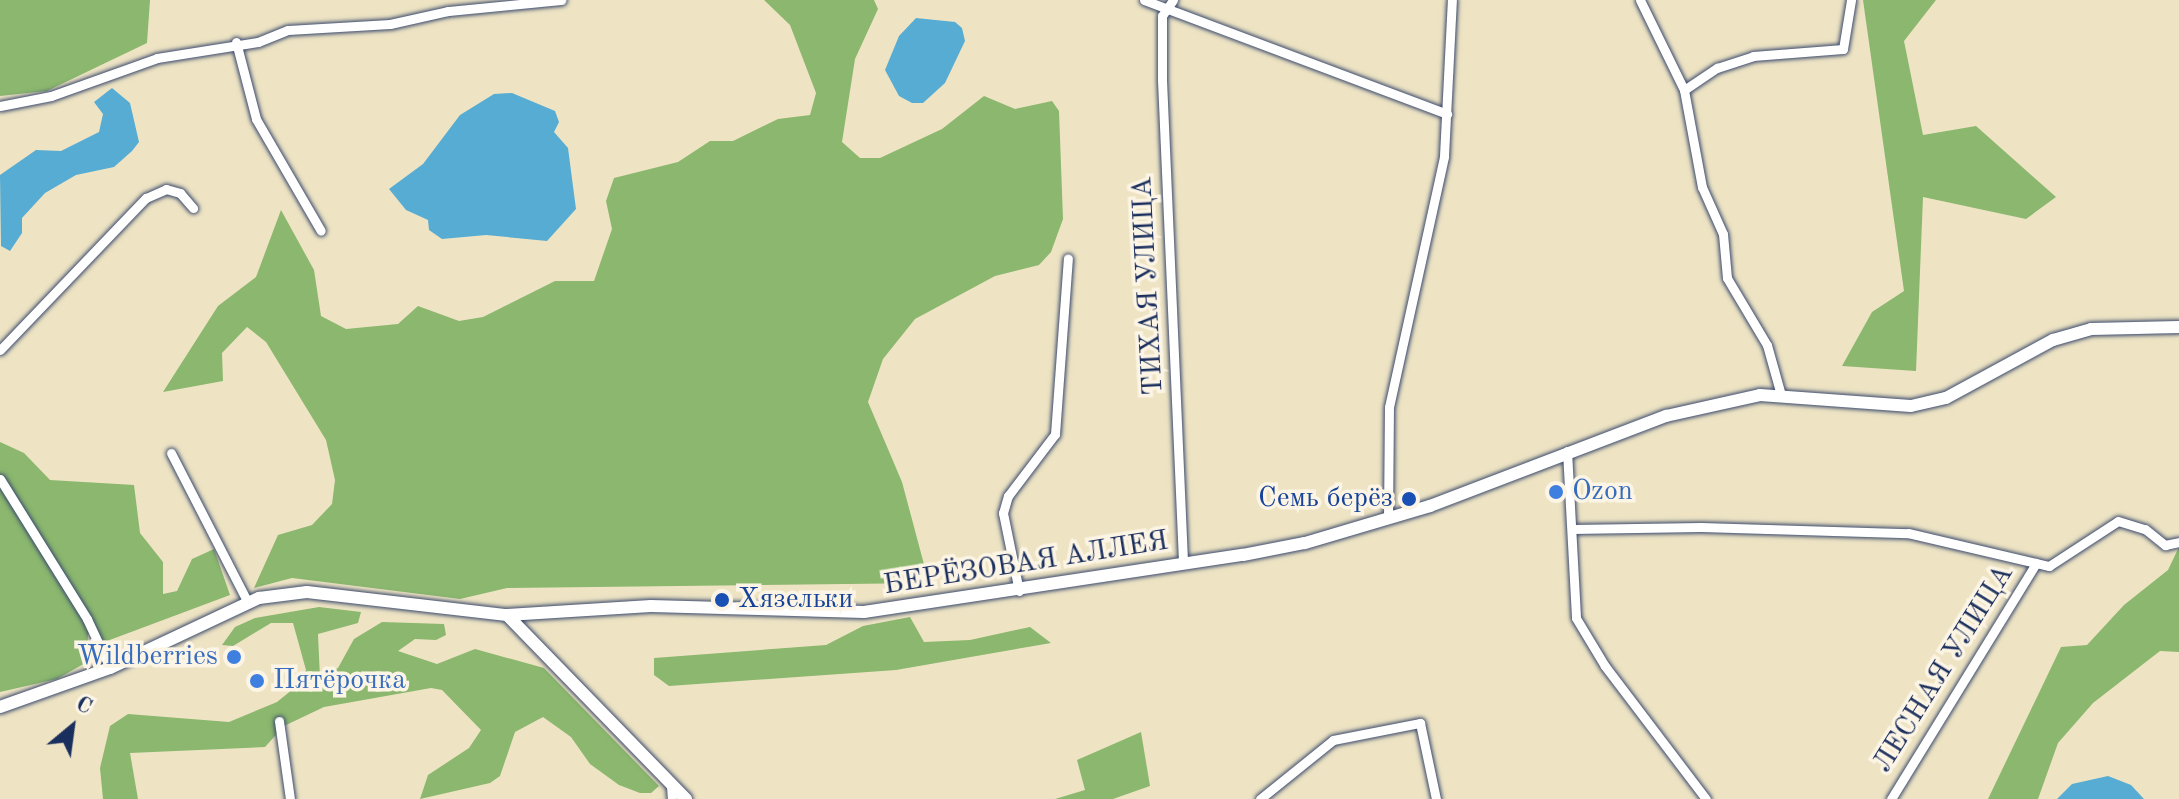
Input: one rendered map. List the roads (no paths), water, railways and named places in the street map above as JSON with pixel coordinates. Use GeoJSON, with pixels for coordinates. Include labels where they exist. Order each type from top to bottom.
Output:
{"type":"FeatureCollection","features":[{"type":"Feature","properties":{"kind":"street"},"geometry":{"type":"LineString","coordinates":[[0,106],[51,96],[157,58],[236,42],[258,42],[288,30],[390,24],[448,11],[561,0]]}},
{"type":"Feature","properties":{"kind":"street"},"geometry":{"type":"LineString","coordinates":[[1144,0],[1170,4],[1447,114]]}},
{"type":"Feature","properties":{"kind":"street"},"geometry":{"type":"LineString","coordinates":[[1388,519],[1389,407],[1444,156],[1452,0]]}},
{"type":"Feature","properties":{"kind":"street"},"geometry":{"type":"LineString","coordinates":[[1640,0],[1684,90],[1702,187],[1723,234],[1722,265],[1767,345],[1781,395]]}},
{"type":"Feature","properties":{"kind":"street"},"geometry":{"type":"LineString","coordinates":[[1684,90],[1717,68],[1753,56],[1843,49],[1851,0]]}},
{"type":"Feature","properties":{"kind":"street","name":"ТИХАЯ УЛИЦА"},"geometry":{"type":"LineString","coordinates":[[1170,4],[1162,16],[1162,80],[1183,564]]}},
{"type":"Feature","properties":{"kind":"street"},"geometry":{"type":"LineString","coordinates":[[236,42],[256,119],[321,231]]}},
{"type":"Feature","properties":{"kind":"street"},"geometry":{"type":"LineString","coordinates":[[0,350],[146,198],[166,189],[180,193],[193,208]]}},
{"type":"Feature","properties":{"kind":"street"},"geometry":{"type":"LineString","coordinates":[[1019,591],[1003,513],[1008,496],[1055,434],[1068,258]]}},
{"type":"Feature","properties":{"kind":"street","name":"БЕРЁЗОВАЯ АЛЛЕЯ"},"geometry":{"type":"LineString","coordinates":[[0,707],[110,668],[248,603],[307,592],[507,615],[651,606],[864,612],[1019,591],[1305,543],[1404,514],[1666,416],[1781,395],[1911,406],[1946,398],[2053,340],[2091,329],[2179,327]]}},
{"type":"Feature","properties":{"kind":"street"},"geometry":{"type":"LineString","coordinates":[[1567,451],[1576,618],[1605,666],[1706,799]]}},
{"type":"Feature","properties":{"kind":"street"},"geometry":{"type":"LineString","coordinates":[[171,453],[248,603]]}},
{"type":"Feature","properties":{"kind":"street"},"geometry":{"type":"LineString","coordinates":[[0,479],[87,619],[110,668]]}},
{"type":"Feature","properties":{"kind":"street"},"geometry":{"type":"LineString","coordinates":[[1572,529],[1908,533],[2049,566],[2118,521],[2145,529],[2165,545],[2179,542]]}},
{"type":"Feature","properties":{"kind":"street","name":"ЛЕСНАЯ УЛИЦА"},"geometry":{"type":"LineString","coordinates":[[1891,799],[2036,563]]}},
{"type":"Feature","properties":{"kind":"street"},"geometry":{"type":"LineString","coordinates":[[507,615],[672,792],[686,799]]}},
{"type":"Feature","properties":{"kind":"street"},"geometry":{"type":"LineString","coordinates":[[279,721],[290,799]]}},
{"type":"Feature","properties":{"kind":"street"},"geometry":{"type":"LineString","coordinates":[[1260,799],[1333,740],[1420,723],[1436,799]]}},
{"type":"Feature","properties":{"kind":"water"},"geometry":{"type":"Polygon","coordinates":[[[916,18],[955,22],[962,28],[965,41],[945,83],[923,103],[912,103],[899,96],[885,70],[899,36],[916,18]]]}},
{"type":"Feature","properties":{"kind":"water"},"geometry":{"type":"Polygon","coordinates":[[[112,88],[130,103],[139,142],[114,167],[76,175],[45,193],[22,218],[22,233],[10,251],[1,246],[0,175],[36,150],[61,151],[99,132],[103,114],[94,102],[112,88]]]}},
{"type":"Feature","properties":{"kind":"water"},"geometry":{"type":"Polygon","coordinates":[[[512,93],[555,111],[559,122],[554,132],[568,148],[576,209],[547,241],[486,235],[442,239],[429,230],[428,220],[406,210],[389,189],[423,164],[460,115],[494,94],[512,93]]]}},
{"type":"Feature","properties":{"kind":"water"},"geometry":{"type":"Polygon","coordinates":[[[2108,776],[2131,785],[2144,799],[2057,799],[2072,784],[2108,776]]]}},
{"type":"Feature","properties":{"kind":"place","name":"Ozon"},"geometry":{"type":"Point","coordinates":[1556,492]}},
{"type":"Feature","properties":{"kind":"place","name":"Семь берёз"},"geometry":{"type":"Point","coordinates":[1409,499]}},
{"type":"Feature","properties":{"kind":"place","name":"Хязельки"},"geometry":{"type":"Point","coordinates":[722,600]}},
{"type":"Feature","properties":{"kind":"place","name":"Wildberries"},"geometry":{"type":"Point","coordinates":[234,657]}},
{"type":"Feature","properties":{"kind":"place","name":"Пятёрочка"},"geometry":{"type":"Point","coordinates":[257,681]}}]}
